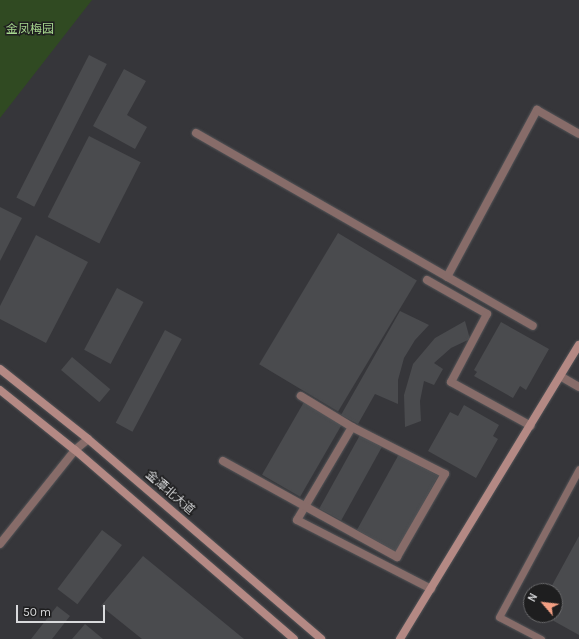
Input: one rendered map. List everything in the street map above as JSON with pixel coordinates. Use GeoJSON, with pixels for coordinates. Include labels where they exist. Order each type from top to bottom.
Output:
{"type":"FeatureCollection","features":[{"type":"Feature","properties":{"kind":"main road"},"geometry":{"type":"LineString","coordinates":[[400,639],[579,345]]}},
{"type":"Feature","properties":{"kind":"main road","name":"金潭北大道"},"geometry":{"type":"LineString","coordinates":[[0,369],[88,439],[321,639]]}},
{"type":"Feature","properties":{"kind":"main road"},"geometry":{"type":"LineString","coordinates":[[0,390],[76,450],[294,639]]}},
{"type":"Feature","properties":{"kind":"street"},"geometry":{"type":"LineString","coordinates":[[447,277],[537,110],[579,134]]}},
{"type":"Feature","properties":{"kind":"street"},"geometry":{"type":"LineString","coordinates":[[196,132],[532,326]]}},
{"type":"Feature","properties":{"kind":"street"},"geometry":{"type":"LineString","coordinates":[[427,280],[487,314],[451,382],[531,426]]}},
{"type":"Feature","properties":{"kind":"street"},"geometry":{"type":"LineString","coordinates":[[560,376],[579,387]]}},
{"type":"Feature","properties":{"kind":"street"},"geometry":{"type":"LineString","coordinates":[[222,461],[397,557],[445,474],[352,427],[301,396]]}},
{"type":"Feature","properties":{"kind":"street"},"geometry":{"type":"LineString","coordinates":[[352,427],[297,520],[431,589]]}},
{"type":"Feature","properties":{"kind":"street"},"geometry":{"type":"LineString","coordinates":[[0,544],[76,450],[88,439]]}},
{"type":"Feature","properties":{"kind":"lane"},"geometry":{"type":"LineString","coordinates":[[541,639],[499,617],[579,468]]}},
{"type":"Feature","properties":{"kind":"green space","name":"金凤梅园"},"geometry":{"type":"Polygon","coordinates":[[[0,0],[92,0],[0,118],[0,0]]]}},
{"type":"Feature","properties":{"kind":"building"},"geometry":{"type":"Polygon","coordinates":[[[89,55],[107,64],[34,207],[16,198],[89,55]]]}},
{"type":"Feature","properties":{"kind":"building"},"geometry":{"type":"Polygon","coordinates":[[[124,69],[146,81],[127,115],[147,127],[135,149],[93,126],[124,69]]]}},
{"type":"Feature","properties":{"kind":"building"},"geometry":{"type":"Polygon","coordinates":[[[89,136],[141,162],[99,243],[48,217],[89,136]]]}},
{"type":"Feature","properties":{"kind":"building"},"geometry":{"type":"Polygon","coordinates":[[[0,207],[22,218],[0,261],[0,207]]]}},
{"type":"Feature","properties":{"kind":"building"},"geometry":{"type":"Polygon","coordinates":[[[338,233],[417,280],[338,412],[259,364],[338,233]]]}},
{"type":"Feature","properties":{"kind":"building"},"geometry":{"type":"Polygon","coordinates":[[[36,235],[88,262],[46,343],[0,319],[0,306],[36,235]]]}},
{"type":"Feature","properties":{"kind":"building"},"geometry":{"type":"Polygon","coordinates":[[[117,288],[143,302],[111,364],[84,350],[117,288]]]}},
{"type":"Feature","properties":{"kind":"building"},"geometry":{"type":"Polygon","coordinates":[[[400,311],[429,325],[415,340],[404,358],[398,380],[398,404],[375,394],[358,424],[341,415],[400,311]]]}},
{"type":"Feature","properties":{"kind":"building"},"geometry":{"type":"Polygon","coordinates":[[[465,321],[470,339],[451,348],[434,363],[443,369],[434,385],[424,381],[420,401],[421,421],[405,427],[404,395],[413,364],[435,338],[465,321]]]}},
{"type":"Feature","properties":{"kind":"building"},"geometry":{"type":"Polygon","coordinates":[[[501,322],[549,349],[526,390],[520,386],[513,398],[474,376],[477,372],[474,370],[501,322]]]}},
{"type":"Feature","properties":{"kind":"building"},"geometry":{"type":"Polygon","coordinates":[[[165,330],[182,339],[132,432],[116,423],[165,330]]]}},
{"type":"Feature","properties":{"kind":"building"},"geometry":{"type":"Polygon","coordinates":[[[72,357],[110,389],[99,402],[61,370],[72,357]]]}},
{"type":"Feature","properties":{"kind":"building"},"geometry":{"type":"Polygon","coordinates":[[[304,402],[342,424],[300,497],[262,475],[304,402]]]}},
{"type":"Feature","properties":{"kind":"building"},"geometry":{"type":"Polygon","coordinates":[[[464,405],[499,425],[493,436],[498,439],[476,478],[428,451],[450,412],[458,416],[464,405]]]}},
{"type":"Feature","properties":{"kind":"building"},"geometry":{"type":"Polygon","coordinates":[[[360,435],[382,447],[341,521],[319,508],[360,435]]]}},
{"type":"Feature","properties":{"kind":"building"},"geometry":{"type":"Polygon","coordinates":[[[399,454],[438,476],[396,552],[357,530],[399,454]]]}},
{"type":"Feature","properties":{"kind":"building"},"geometry":{"type":"Polygon","coordinates":[[[102,530],[122,545],[77,604],[57,589],[102,530]]]}},
{"type":"Feature","properties":{"kind":"building"},"geometry":{"type":"Polygon","coordinates":[[[579,536],[579,635],[557,623],[563,623],[563,583],[553,583],[579,536]]]}},
{"type":"Feature","properties":{"kind":"building"},"geometry":{"type":"Polygon","coordinates":[[[143,556],[244,639],[142,639],[101,606],[143,556]]]}},
{"type":"Feature","properties":{"kind":"building"},"geometry":{"type":"Polygon","coordinates":[[[57,606],[70,616],[52,639],[31,639],[57,606]]]}},
{"type":"Feature","properties":{"kind":"building"},"geometry":{"type":"Polygon","coordinates":[[[85,624],[103,639],[72,639],[85,624]]]}}]}
